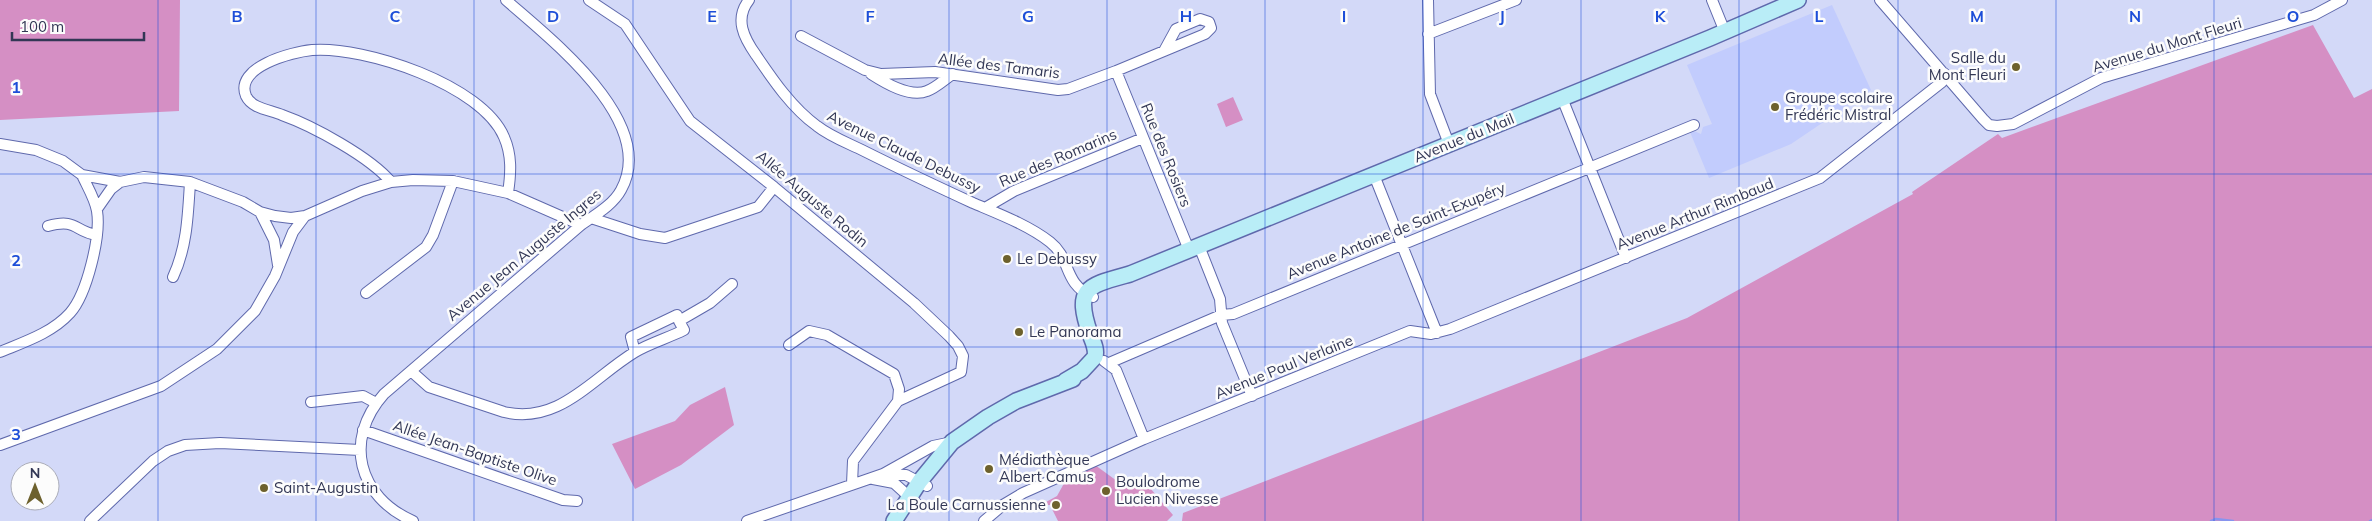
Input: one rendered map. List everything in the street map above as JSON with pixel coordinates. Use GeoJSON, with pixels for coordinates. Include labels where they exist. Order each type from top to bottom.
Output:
{"type":"FeatureCollection","features":[{"type":"Feature","properties":{"kind":"main road","name":"Avenue du Mail"},"geometry":{"type":"LineString","coordinates":[[1090,295],[1094,285],[1130,274],[1725,32],[1798,0]]}},
{"type":"Feature","properties":{"kind":"main road"},"geometry":{"type":"LineString","coordinates":[[894,521],[912,501],[958,438],[996,412],[1065,381],[1090,374],[1099,367],[1102,360],[1095,348],[1083,313],[1083,301],[1090,295]]}},
{"type":"Feature","properties":{"kind":"main road"},"geometry":{"type":"LineString","coordinates":[[903,521],[912,501]]}},
{"type":"Feature","properties":{"kind":"street","name":"Avenue Jean Auguste Ingres"},"geometry":{"type":"LineString","coordinates":[[413,521],[401,516],[377,497],[366,477],[360,450],[363,430],[376,403],[384,394],[581,225],[611,202],[620,192],[626,181],[628,156],[625,138],[616,116],[585,74],[559,45],[506,0]]}},
{"type":"Feature","properties":{"kind":"street","name":"Allée Auguste Rodin"},"geometry":{"type":"LineString","coordinates":[[588,0],[625,24],[690,121],[774,187],[914,303],[958,346],[963,356],[961,372],[898,401]]}},
{"type":"Feature","properties":{"kind":"street","name":"Avenue Claude Debussy"},"geometry":{"type":"LineString","coordinates":[[749,0],[741,20],[741,29],[748,43],[788,98],[818,127],[869,154],[1023,226],[1051,242],[1060,254],[1076,285],[1090,295]]}},
{"type":"Feature","properties":{"kind":"street"},"geometry":{"type":"LineString","coordinates":[[1428,0],[1430,94],[1449,144]]}},
{"type":"Feature","properties":{"kind":"street"},"geometry":{"type":"LineString","coordinates":[[1428,34],[1516,0]]}},
{"type":"Feature","properties":{"kind":"street"},"geometry":{"type":"LineString","coordinates":[[1712,0],[1725,32]]}},
{"type":"Feature","properties":{"kind":"street","name":"Avenue du Mont Fleuri"},"geometry":{"type":"LineString","coordinates":[[1880,0],[1945,79],[1989,125],[2006,126],[2027,118],[2101,78],[2314,15],[2342,0]]}},
{"type":"Feature","properties":{"kind":"street","name":"Allée des Tamaris"},"geometry":{"type":"LineString","coordinates":[[801,36],[865,70],[881,74],[935,72],[1058,90],[1068,89],[1164,51]]}},
{"type":"Feature","properties":{"kind":"street"},"geometry":{"type":"LineString","coordinates":[[390,182],[380,168],[311,128],[283,115],[254,105],[247,98],[246,82],[261,66],[286,56],[312,50],[347,52],[385,60],[422,74],[460,91],[491,117],[504,136],[510,155],[508,193]]}},
{"type":"Feature","properties":{"kind":"street"},"geometry":{"type":"LineString","coordinates":[[865,70],[886,84],[909,91],[925,92],[953,74]]}},
{"type":"Feature","properties":{"kind":"street","name":"Rue des Rosiers"},"geometry":{"type":"LineString","coordinates":[[1116,71],[1143,138],[1220,299],[1216,314],[1222,323],[1252,396]]}},
{"type":"Feature","properties":{"kind":"street","name":"Avenue Arthur Rimbaud"},"geometry":{"type":"LineString","coordinates":[[1438,333],[1820,178],[1945,79]]}},
{"type":"Feature","properties":{"kind":"street"},"geometry":{"type":"LineString","coordinates":[[1562,98],[1626,258]]}},
{"type":"Feature","properties":{"kind":"street","name":"Avenue Antoine de Saint-Exupéry"},"geometry":{"type":"LineString","coordinates":[[1102,360],[1216,314],[1233,314],[1694,125]]}},
{"type":"Feature","properties":{"kind":"street","name":"Rue des Romarins"},"geometry":{"type":"LineString","coordinates":[[985,208],[1014,191],[1143,138]]}},
{"type":"Feature","properties":{"kind":"street"},"geometry":{"type":"LineString","coordinates":[[0,144],[36,150],[63,161],[82,175],[120,182],[144,178],[190,182],[243,202],[260,212],[291,218],[306,216],[362,191],[390,182],[453,181],[508,193],[581,225]]}},
{"type":"Feature","properties":{"kind":"street"},"geometry":{"type":"LineString","coordinates":[[1374,174],[1438,333]]}},
{"type":"Feature","properties":{"kind":"street"},"geometry":{"type":"LineString","coordinates":[[0,352],[51,329],[70,314],[81,295],[97,235],[97,209],[82,175]]}},
{"type":"Feature","properties":{"kind":"street"},"geometry":{"type":"LineString","coordinates":[[366,293],[426,247],[434,235],[453,181]]}},
{"type":"Feature","properties":{"kind":"street"},"geometry":{"type":"LineString","coordinates":[[97,209],[111,189],[120,182]]}},
{"type":"Feature","properties":{"kind":"street"},"geometry":{"type":"LineString","coordinates":[[173,277],[182,259],[186,236],[190,182]]}},
{"type":"Feature","properties":{"kind":"street"},"geometry":{"type":"LineString","coordinates":[[591,218],[640,234],[665,238],[758,207],[774,187]]}},
{"type":"Feature","properties":{"kind":"street"},"geometry":{"type":"LineString","coordinates":[[260,212],[274,240],[278,266]]}},
{"type":"Feature","properties":{"kind":"street"},"geometry":{"type":"LineString","coordinates":[[0,446],[161,386],[182,374],[217,349],[244,324],[269,288],[293,232],[306,216]]}},
{"type":"Feature","properties":{"kind":"street"},"geometry":{"type":"LineString","coordinates":[[48,226],[73,224],[89,234],[97,235]]}},
{"type":"Feature","properties":{"kind":"street"},"geometry":{"type":"LineString","coordinates":[[679,321],[710,304],[732,284]]}},
{"type":"Feature","properties":{"kind":"street"},"geometry":{"type":"LineString","coordinates":[[412,371],[429,387],[504,412],[527,416],[562,404],[635,352],[684,330],[677,315],[631,337],[635,352]]}},
{"type":"Feature","properties":{"kind":"street"},"geometry":{"type":"LineString","coordinates":[[1410,331],[1433,322]]}},
{"type":"Feature","properties":{"kind":"street"},"geometry":{"type":"LineString","coordinates":[[789,345],[809,331],[827,335],[894,374],[899,389],[898,401],[853,461],[852,484]]}},
{"type":"Feature","properties":{"kind":"street","name":"Avenue Paul Verlaine"},"geometry":{"type":"LineString","coordinates":[[984,521],[1003,505],[1039,486],[1144,439],[1410,331],[1438,333]]}},
{"type":"Feature","properties":{"kind":"street"},"geometry":{"type":"LineString","coordinates":[[1102,360],[1116,370],[1144,439]]}},
{"type":"Feature","properties":{"kind":"street"},"geometry":{"type":"LineString","coordinates":[[311,402],[384,394]]}},
{"type":"Feature","properties":{"kind":"street"},"geometry":{"type":"LineString","coordinates":[[363,396],[376,403]]}},
{"type":"Feature","properties":{"kind":"street","name":"Allée Jean-Baptiste Olive"},"geometry":{"type":"LineString","coordinates":[[363,430],[563,500],[577,501]]}},
{"type":"Feature","properties":{"kind":"street"},"geometry":{"type":"LineString","coordinates":[[747,521],[883,474],[933,446],[958,438]]}},
{"type":"Feature","properties":{"kind":"street"},"geometry":{"type":"LineString","coordinates":[[90,521],[153,461],[168,451],[184,445],[220,443],[360,450]]}},
{"type":"Feature","properties":{"kind":"street"},"geometry":{"type":"LineString","coordinates":[[883,474],[906,475],[924,484]]}},
{"type":"Feature","properties":{"kind":"street"},"geometry":{"type":"LineString","coordinates":[[867,478],[894,483],[912,501]]}},
{"type":"Feature","properties":{"kind":"shaded area"},"geometry":{"type":"Polygon","coordinates":[[[0,0],[180,0],[179,111],[0,120],[0,0]]]}},
{"type":"Feature","properties":{"kind":"shaded area","name":"Groupe scolaire Frédéric Mistral"},"geometry":{"type":"Polygon","coordinates":[[[1832,5],[1871,90],[1791,144],[1709,178],[1690,132],[1694,131],[1701,134],[1703,127],[1712,124],[1687,65],[1832,5]]]}},
{"type":"Feature","properties":{"kind":"shaded area"},"geometry":{"type":"Polygon","coordinates":[[[2313,25],[2354,98],[2372,89],[2372,521],[1182,521],[1183,513],[1687,318],[1913,194],[1912,192],[1998,134],[2002,138],[2313,25]]]}},
{"type":"Feature","properties":{"kind":"shaded area"},"geometry":{"type":"Polygon","coordinates":[[[1233,97],[1243,120],[1226,127],[1217,104],[1233,97]]]}},
{"type":"Feature","properties":{"kind":"shaded area"},"geometry":{"type":"Polygon","coordinates":[[[725,387],[734,425],[681,465],[635,489],[612,444],[675,421],[690,405],[725,387]]]}},
{"type":"Feature","properties":{"kind":"shaded area","name":"Boulodrome Lucien Nivesse"},"geometry":{"type":"Polygon","coordinates":[[[1095,465],[1117,481],[1145,482],[1173,515],[1167,521],[1058,521],[1050,505],[1046,502],[1057,496],[1067,478],[1095,465]]]}},
{"type":"Feature","properties":{"kind":"waterway"},"geometry":{"type":"LineString","coordinates":[[2211,521],[2216,519],[2233,521]]}},
{"type":"Feature","properties":{"kind":"place","name":"Salle du Mont Fleuri"},"geometry":{"type":"Point","coordinates":[2016,67]}},
{"type":"Feature","properties":{"kind":"place","name":"Groupe scolaire Frédéric Mistral"},"geometry":{"type":"Point","coordinates":[1775,107]}},
{"type":"Feature","properties":{"kind":"place","name":"Le Debussy"},"geometry":{"type":"Point","coordinates":[1007,259]}},
{"type":"Feature","properties":{"kind":"place","name":"Le Panorama"},"geometry":{"type":"Point","coordinates":[1019,332]}},
{"type":"Feature","properties":{"kind":"place","name":"Médiathèque Albert Camus"},"geometry":{"type":"Point","coordinates":[989,469]}},
{"type":"Feature","properties":{"kind":"place","name":"Saint-Augustin"},"geometry":{"type":"Point","coordinates":[264,488]}},
{"type":"Feature","properties":{"kind":"place","name":"Boulodrome Lucien Nivesse"},"geometry":{"type":"Point","coordinates":[1106,491]}},
{"type":"Feature","properties":{"kind":"place","name":"La Boule Carnussienne"},"geometry":{"type":"Point","coordinates":[1056,505]}}]}
